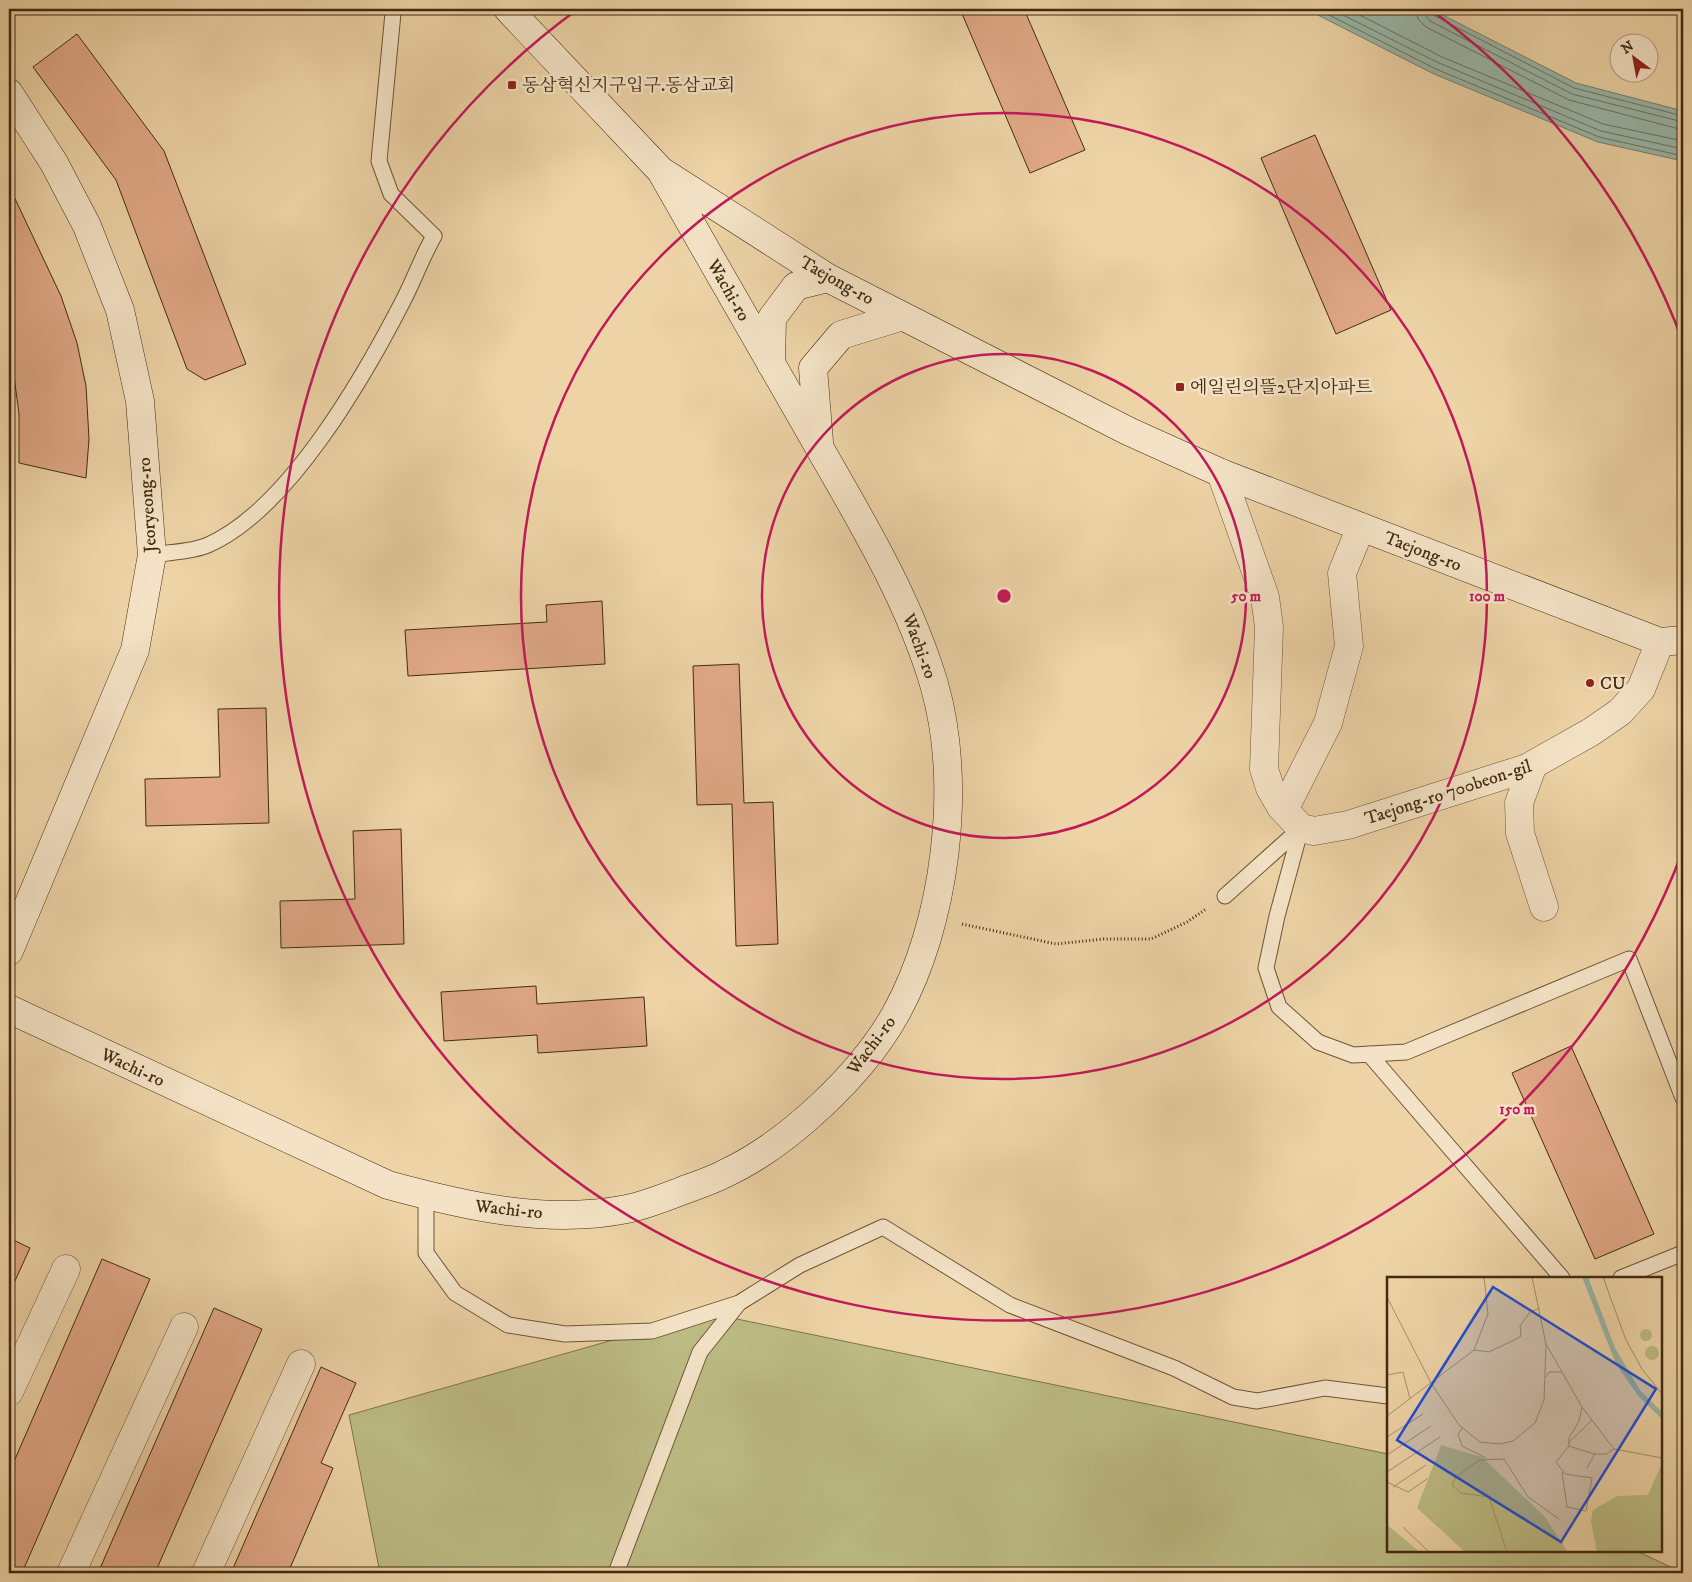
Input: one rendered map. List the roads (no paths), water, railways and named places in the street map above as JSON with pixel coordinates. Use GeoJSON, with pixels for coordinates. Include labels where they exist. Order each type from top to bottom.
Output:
{"type":"FeatureCollection","features":[{"type":"Feature","properties":{"kind":"main road","name":"Taejong-ro"},"geometry":{"type":"LineString","coordinates":[[508,9],[661,171],[828,278],[1128,431],[1221,473],[1361,527],[1671,641]]}},
{"type":"Feature","properties":{"kind":"main road","name":"Jeoryeong-ro"},"geometry":{"type":"LineString","coordinates":[[9,94],[54,163],[87,226],[120,310],[140,401],[152,555],[135,650],[9,950]]}},
{"type":"Feature","properties":{"kind":"main road","name":"Wachi-ro"},"geometry":{"type":"LineString","coordinates":[[9,1009],[388,1185],[426,1195],[505,1211],[569,1214],[627,1209],[728,1173],[781,1140],[820,1106],[868,1054],[896,1014],[926,942],[942,873],[948,816],[948,755],[935,686],[906,606],[820,448],[661,171]]}},
{"type":"Feature","properties":{"kind":"main road"},"geometry":{"type":"LineString","coordinates":[[771,364],[772,318],[796,286],[828,278]]}},
{"type":"Feature","properties":{"kind":"main road"},"geometry":{"type":"LineString","coordinates":[[820,448],[814,368],[841,335],[903,316]]}},
{"type":"Feature","properties":{"kind":"main road"},"geometry":{"type":"LineString","coordinates":[[1221,473],[1265,597],[1269,627],[1264,769],[1270,788],[1293,819]]}},
{"type":"Feature","properties":{"kind":"main road"},"geometry":{"type":"LineString","coordinates":[[1293,819],[1328,723],[1350,646],[1342,573],[1361,527]]}},
{"type":"Feature","properties":{"kind":"main road","name":"Taejong-ro 700beon-gil"},"geometry":{"type":"LineString","coordinates":[[1293,819],[1314,831],[1348,825],[1533,765],[1591,732],[1620,712],[1641,689],[1671,641]]}},
{"type":"Feature","properties":{"kind":"main road"},"geometry":{"type":"LineString","coordinates":[[1533,765],[1519,803],[1520,833],[1544,907]]}},
{"type":"Feature","properties":{"kind":"main road"},"geometry":{"type":"LineString","coordinates":[[9,1392],[66,1269]]}},
{"type":"Feature","properties":{"kind":"main road"},"geometry":{"type":"LineString","coordinates":[[71,1573],[184,1327]]}},
{"type":"Feature","properties":{"kind":"main road"},"geometry":{"type":"LineString","coordinates":[[206,1573],[301,1364]]}},
{"type":"Feature","properties":{"kind":"lane"},"geometry":{"type":"LineString","coordinates":[[152,555],[208,545],[239,526],[274,496],[305,459],[365,372],[404,299],[434,236],[391,194],[379,161],[393,13],[396,9]]}},
{"type":"Feature","properties":{"kind":"lane"},"geometry":{"type":"LineString","coordinates":[[1225,896],[1293,819]]}},
{"type":"Feature","properties":{"kind":"lane"},"geometry":{"type":"LineString","coordinates":[[1293,819],[1277,916],[1266,968],[1280,1007],[1318,1042],[1353,1054],[1406,1052],[1629,959],[1683,1098]]}},
{"type":"Feature","properties":{"kind":"lane"},"geometry":{"type":"LineString","coordinates":[[1370,1054],[1561,1277]]}},
{"type":"Feature","properties":{"kind":"lane"},"geometry":{"type":"LineString","coordinates":[[426,1195],[426,1253],[455,1293],[508,1325],[565,1334],[652,1331],[739,1303],[800,1264],[883,1227],[1010,1305],[1174,1368],[1233,1397],[1257,1401],[1325,1388],[1387,1396]]}},
{"type":"Feature","properties":{"kind":"lane"},"geometry":{"type":"LineString","coordinates":[[1623,1277],[1683,1253]]}},
{"type":"Feature","properties":{"kind":"lane"},"geometry":{"type":"LineString","coordinates":[[616,1573],[700,1352],[739,1303]]}},
{"type":"Feature","properties":{"kind":"water"},"geometry":{"type":"Polygon","coordinates":[[[1306,9],[1431,9],[1576,83],[1683,111],[1683,161],[1598,142],[1434,74],[1306,9]]]}},
{"type":"Feature","properties":{"kind":"place","name":"동삼혁신지구입구.동삼교회"},"geometry":{"type":"Point","coordinates":[512,85]}},
{"type":"Feature","properties":{"kind":"place","name":"에일린의뜰2단지아파트"},"geometry":{"type":"Point","coordinates":[1180,387]}},
{"type":"Feature","properties":{"kind":"place","name":"CU"},"geometry":{"type":"Point","coordinates":[1590,683]}}]}
